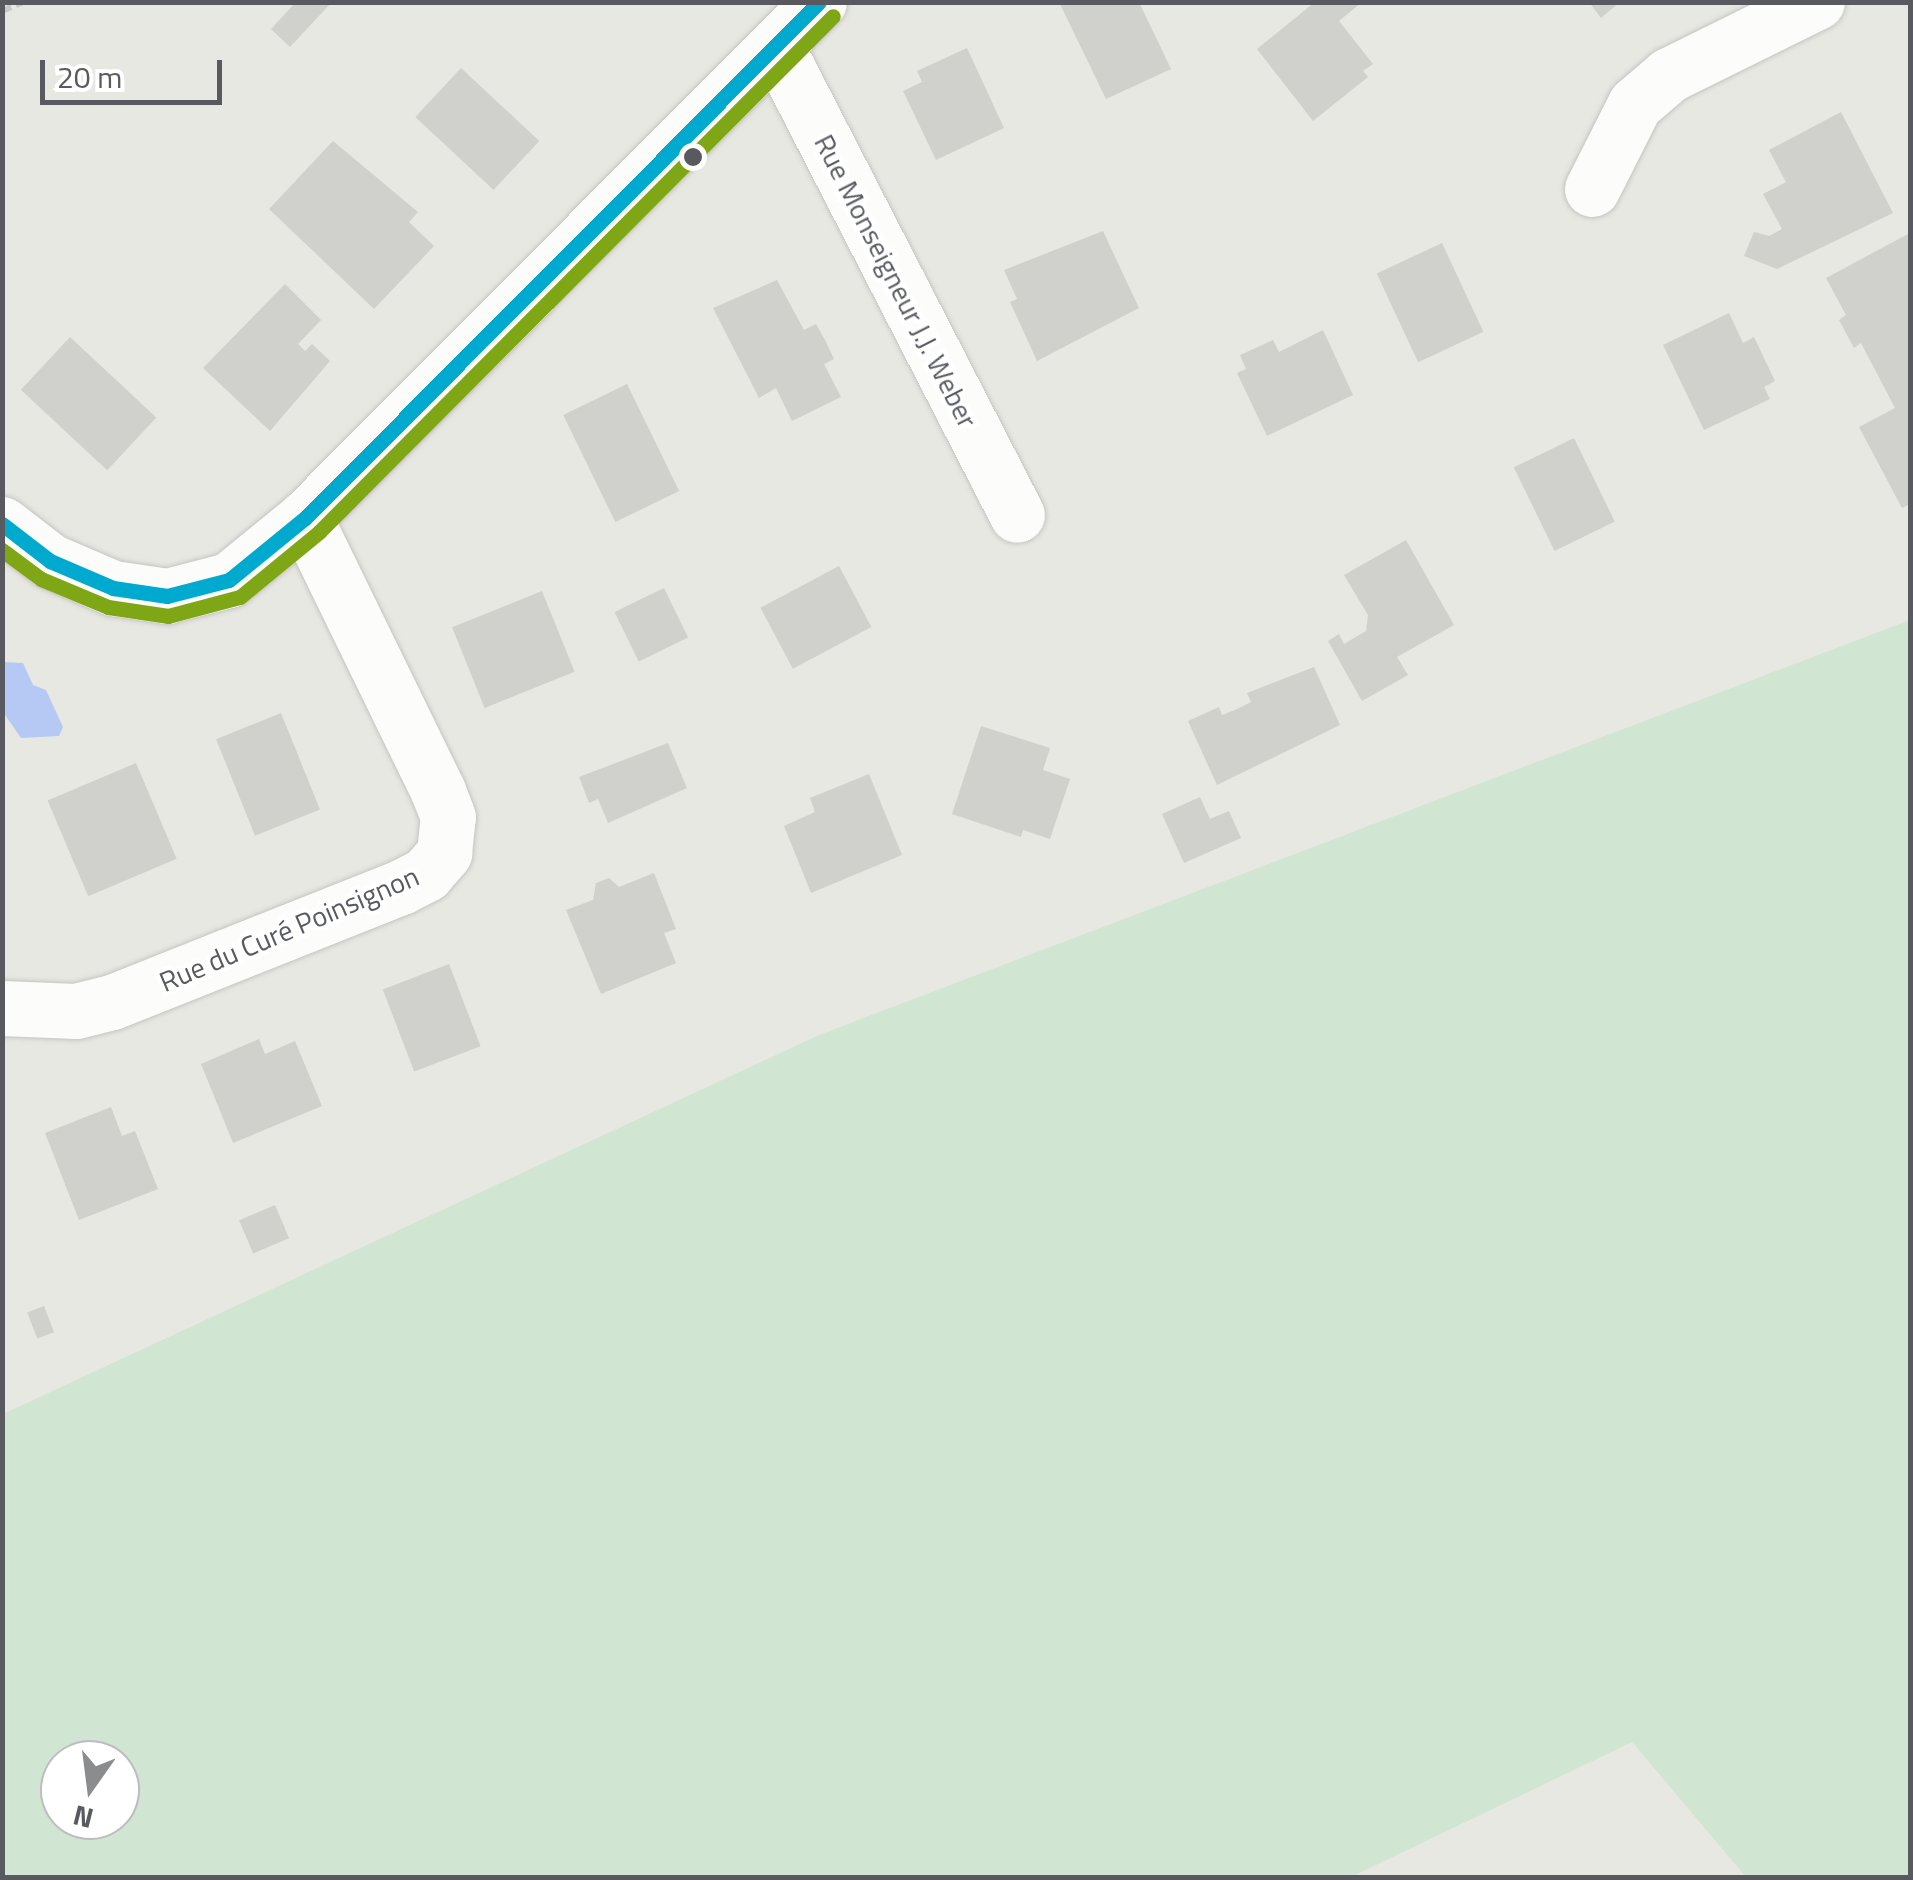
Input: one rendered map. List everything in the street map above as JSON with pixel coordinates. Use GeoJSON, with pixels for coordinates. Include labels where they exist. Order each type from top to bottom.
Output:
{"type":"FeatureCollection","features":[{"type":"Feature","properties":{"kind":"street"},"geometry":{"type":"LineString","coordinates":[[2,524],[84,578],[167,596],[229,580],[305,518],[819,2]]}},
{"type":"Feature","properties":{"kind":"street"},"geometry":{"type":"LineString","coordinates":[[1592,189],[1635,104],[1669,74],[1817,2]]}},
{"type":"Feature","properties":{"kind":"street","name":"Rue Monseigneur J.J. Weber"},"geometry":{"type":"LineString","coordinates":[[776,46],[1017,515]]}},
{"type":"Feature","properties":{"kind":"street","name":"Rue du Curé Poinsignon"},"geometry":{"type":"LineString","coordinates":[[2,1008],[76,1012],[112,1002],[401,886],[426,874],[444,853],[448,817],[438,791],[305,518]]}},
{"type":"Feature","properties":{"kind":"path"},"geometry":{"type":"LineString","coordinates":[[2,11],[23,2]]}},
{"type":"Feature","properties":{"kind":"green space"},"geometry":{"type":"Polygon","coordinates":[[[1910,620],[1910,1877],[1746,1877],[1632,1742],[1351,1877],[3,1877],[3,1414],[819,1035],[1910,620]]]}},
{"type":"Feature","properties":{"kind":"water"},"geometry":{"type":"Polygon","coordinates":[[[2,662],[23,663],[33,685],[46,690],[63,727],[59,736],[21,738],[3,712],[2,662]]]}},
{"type":"Feature","properties":{"kind":"building"},"geometry":{"type":"Polygon","coordinates":[[[296,2],[332,2],[290,47],[271,29],[296,2]]]}},
{"type":"Feature","properties":{"kind":"building"},"geometry":{"type":"Polygon","coordinates":[[[1059,2],[1139,2],[1171,69],[1106,99],[1059,2]]]}},
{"type":"Feature","properties":{"kind":"building"},"geometry":{"type":"Polygon","coordinates":[[[1315,2],[1362,2],[1339,21],[1373,64],[1363,71],[1368,77],[1313,121],[1257,49],[1315,2]]]}},
{"type":"Feature","properties":{"kind":"building"},"geometry":{"type":"Polygon","coordinates":[[[1589,2],[1620,2],[1601,18],[1589,2]]]}},
{"type":"Feature","properties":{"kind":"building"},"geometry":{"type":"Polygon","coordinates":[[[967,48],[1004,128],[936,160],[903,91],[922,82],[917,71],[967,48]]]}},
{"type":"Feature","properties":{"kind":"building"},"geometry":{"type":"Polygon","coordinates":[[[461,68],[539,141],[494,190],[415,117],[461,68]]]}},
{"type":"Feature","properties":{"kind":"building"},"geometry":{"type":"Polygon","coordinates":[[[1841,112],[1893,213],[1777,269],[1744,256],[1754,232],[1769,236],[1782,229],[1763,194],[1786,182],[1769,150],[1841,112]]]}},
{"type":"Feature","properties":{"kind":"building"},"geometry":{"type":"Polygon","coordinates":[[[333,141],[418,212],[409,222],[434,246],[374,309],[269,209],[333,141]]]}},
{"type":"Feature","properties":{"kind":"building"},"geometry":{"type":"Polygon","coordinates":[[[1103,231],[1139,308],[1037,361],[1010,302],[1017,299],[1004,270],[1103,231]]]}},
{"type":"Feature","properties":{"kind":"building"},"geometry":{"type":"Polygon","coordinates":[[[1908,234],[1910,504],[1902,508],[1859,427],[1895,408],[1861,343],[1854,348],[1839,320],[1846,315],[1826,278],[1908,234]]]}},
{"type":"Feature","properties":{"kind":"building"},"geometry":{"type":"Polygon","coordinates":[[[1442,243],[1483,332],[1418,362],[1377,273],[1442,243]]]}},
{"type":"Feature","properties":{"kind":"building"},"geometry":{"type":"Polygon","coordinates":[[[777,280],[804,330],[816,324],[825,340],[834,359],[824,364],[841,397],[792,421],[776,388],[759,398],[713,308],[777,280]]]}},
{"type":"Feature","properties":{"kind":"building"},"geometry":{"type":"Polygon","coordinates":[[[285,284],[321,320],[298,344],[305,351],[312,344],[330,361],[270,431],[203,368],[285,284]]]}},
{"type":"Feature","properties":{"kind":"building"},"geometry":{"type":"Polygon","coordinates":[[[1729,313],[1743,343],[1754,337],[1775,381],[1764,387],[1770,399],[1704,430],[1663,345],[1729,313]]]}},
{"type":"Feature","properties":{"kind":"building"},"geometry":{"type":"Polygon","coordinates":[[[1323,330],[1353,395],[1267,436],[1237,373],[1246,369],[1240,355],[1273,340],[1279,352],[1323,330]]]}},
{"type":"Feature","properties":{"kind":"building"},"geometry":{"type":"Polygon","coordinates":[[[70,337],[156,417],[107,470],[21,390],[70,337]]]}},
{"type":"Feature","properties":{"kind":"building"},"geometry":{"type":"Polygon","coordinates":[[[627,384],[679,491],[615,522],[563,415],[627,384]]]}},
{"type":"Feature","properties":{"kind":"building"},"geometry":{"type":"Polygon","coordinates":[[[1574,438],[1615,522],[1555,551],[1514,467],[1574,438]]]}},
{"type":"Feature","properties":{"kind":"building"},"geometry":{"type":"Polygon","coordinates":[[[1406,540],[1454,625],[1397,657],[1408,675],[1362,701],[1328,641],[1339,634],[1344,644],[1366,631],[1368,615],[1344,575],[1406,540]]]}},
{"type":"Feature","properties":{"kind":"building"},"geometry":{"type":"Polygon","coordinates":[[[839,566],[871,627],[793,669],[760,608],[839,566]]]}},
{"type":"Feature","properties":{"kind":"building"},"geometry":{"type":"Polygon","coordinates":[[[664,588],[688,637],[639,662],[615,612],[664,588]]]}},
{"type":"Feature","properties":{"kind":"building"},"geometry":{"type":"Polygon","coordinates":[[[542,591],[575,672],[485,708],[452,627],[542,591]]]}},
{"type":"Feature","properties":{"kind":"building"},"geometry":{"type":"Polygon","coordinates":[[[1314,667],[1340,725],[1217,785],[1188,721],[1219,707],[1222,715],[1235,710],[1251,702],[1247,693],[1314,667]]]}},
{"type":"Feature","properties":{"kind":"building"},"geometry":{"type":"Polygon","coordinates":[[[281,713],[320,809],[255,836],[216,739],[281,713]]]}},
{"type":"Feature","properties":{"kind":"building"},"geometry":{"type":"Polygon","coordinates":[[[981,726],[1050,748],[1043,770],[1070,779],[1050,839],[1023,830],[1021,837],[952,814],[981,726]]]}},
{"type":"Feature","properties":{"kind":"building"},"geometry":{"type":"Polygon","coordinates":[[[668,743],[687,788],[608,823],[598,799],[589,803],[579,777],[668,743]]]}},
{"type":"Feature","properties":{"kind":"building"},"geometry":{"type":"Polygon","coordinates":[[[136,763],[177,859],[88,896],[48,801],[136,763]]]}},
{"type":"Feature","properties":{"kind":"building"},"geometry":{"type":"Polygon","coordinates":[[[869,774],[902,855],[811,893],[784,826],[815,812],[810,798],[869,774]]]}},
{"type":"Feature","properties":{"kind":"building"},"geometry":{"type":"Polygon","coordinates":[[[1200,797],[1210,819],[1229,811],[1241,838],[1184,863],[1162,814],[1200,797]]]}},
{"type":"Feature","properties":{"kind":"building"},"geometry":{"type":"Polygon","coordinates":[[[654,873],[676,929],[664,933],[676,963],[601,994],[566,910],[593,900],[596,883],[609,878],[619,887],[654,873]]]}},
{"type":"Feature","properties":{"kind":"building"},"geometry":{"type":"Polygon","coordinates":[[[449,964],[481,1046],[414,1072],[383,989],[449,964]]]}},
{"type":"Feature","properties":{"kind":"building"},"geometry":{"type":"Polygon","coordinates":[[[259,1039],[265,1054],[295,1041],[322,1106],[233,1143],[201,1064],[259,1039]]]}},
{"type":"Feature","properties":{"kind":"building"},"geometry":{"type":"Polygon","coordinates":[[[111,1107],[122,1136],[135,1131],[158,1189],[79,1220],[45,1133],[111,1107]]]}},
{"type":"Feature","properties":{"kind":"building"},"geometry":{"type":"Polygon","coordinates":[[[275,1205],[289,1238],[253,1253],[239,1220],[275,1205]]]}},
{"type":"Feature","properties":{"kind":"building"},"geometry":{"type":"Polygon","coordinates":[[[44,1306],[54,1332],[37,1339],[27,1312],[44,1306]]]}},
{"type":"Feature","properties":{"kind":"transit line"},"geometry":{"type":"LineString","coordinates":[[2,524],[50,561],[113,588],[167,596],[229,580],[305,518],[819,2]]}},
{"type":"Feature","properties":{"kind":"transit line"},"geometry":{"type":"LineString","coordinates":[[2,550],[41,579],[108,607],[168,616],[240,597],[319,532],[833,16]]}}]}
